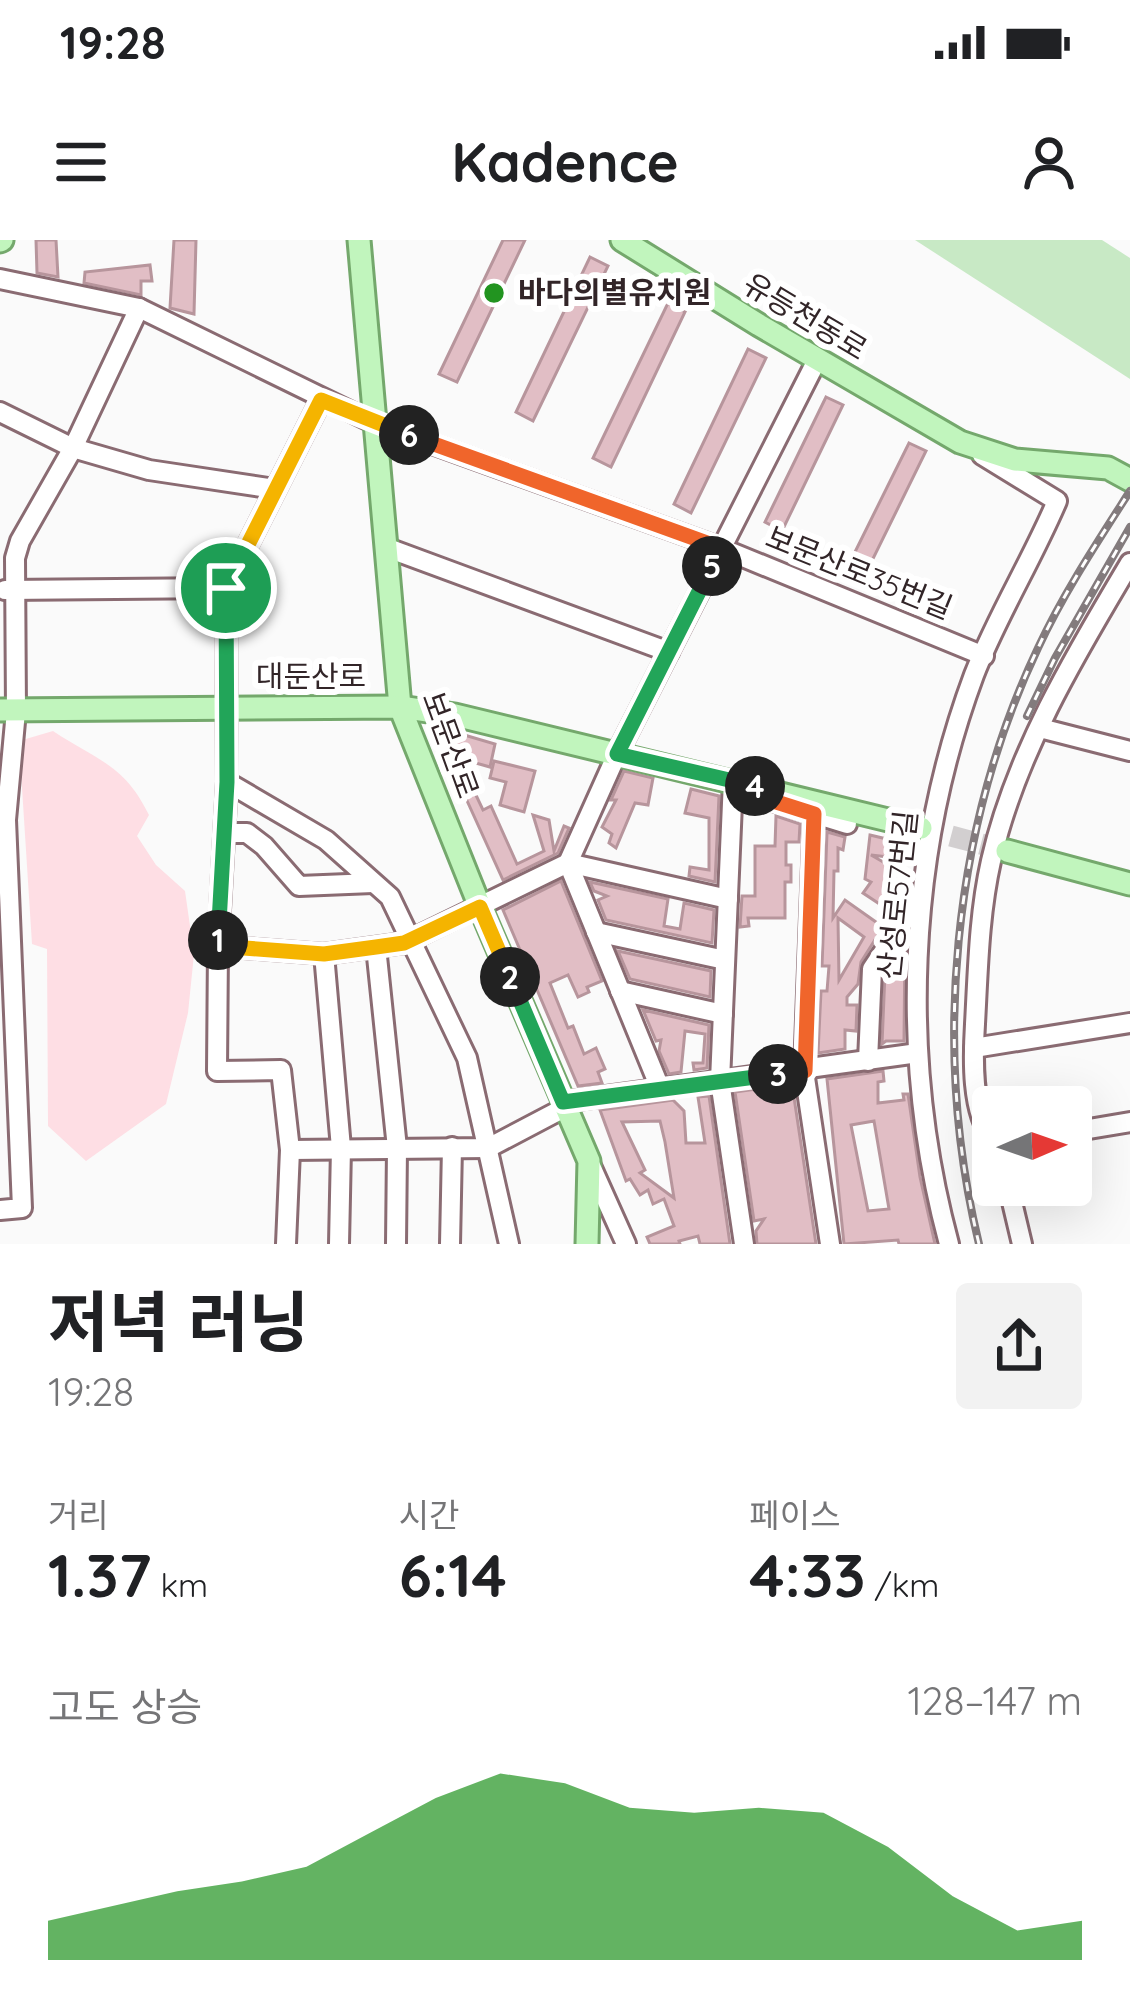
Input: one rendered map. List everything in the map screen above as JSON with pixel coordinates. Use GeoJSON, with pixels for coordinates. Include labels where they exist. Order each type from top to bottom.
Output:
{"type":"FeatureCollection","features":[{"type":"Feature","properties":{"kind":"main road","name":"보문산로"},"geometry":{"type":"LineString","coordinates":[[358,240],[400,707],[589,1161],[587,1244]]}},
{"type":"Feature","properties":{"kind":"main road","name":"유등천동로"},"geometry":{"type":"LineString","coordinates":[[622,240],[960,442],[1015,460],[1108,468],[1130,480]]}},
{"type":"Feature","properties":{"kind":"main road","name":"대둔산로"},"geometry":{"type":"LineString","coordinates":[[8,710],[400,707],[455,715],[617,754],[733,790],[761,788],[921,828]]}},
{"type":"Feature","properties":{"kind":"main road"},"geometry":{"type":"LineString","coordinates":[[1006,851],[1130,884]]}},
{"type":"Feature","properties":{"kind":"street","name":"보문산로35번길"},"geometry":{"type":"LineString","coordinates":[[1,278],[139,308],[374,423],[721,548],[983,656]]}},
{"type":"Feature","properties":{"kind":"street"},"geometry":{"type":"LineString","coordinates":[[0,1210],[22,1208],[8,1098],[3,820],[6,590],[20,541],[73,448],[139,308]]}},
{"type":"Feature","properties":{"kind":"street"},"geometry":{"type":"LineString","coordinates":[[218,946],[324,954],[404,943],[568,863],[617,754],[817,360]]}},
{"type":"Feature","properties":{"kind":"street"},"geometry":{"type":"LineString","coordinates":[[286,1244],[290,1150],[281,1070],[217,1071],[227,782],[226,588],[321,400]]}},
{"type":"Feature","properties":{"kind":"street"},"geometry":{"type":"LineString","coordinates":[[0,412],[73,448],[148,470],[275,489]]}},
{"type":"Feature","properties":{"kind":"street","name":"유등천동로"},"geometry":{"type":"LineString","coordinates":[[960,442],[1057,501]]}},
{"type":"Feature","properties":{"kind":"street","name":"산성로57번길"},"geometry":{"type":"LineString","coordinates":[[950,1244],[923,1124],[918,1053],[925,890],[934,813],[983,656],[1057,501]]}},
{"type":"Feature","properties":{"kind":"street"},"geometry":{"type":"LineString","coordinates":[[0,532],[20,541]]}},
{"type":"Feature","properties":{"kind":"street"},"geometry":{"type":"LineString","coordinates":[[386,547],[669,652]]}},
{"type":"Feature","properties":{"kind":"street"},"geometry":{"type":"LineString","coordinates":[[978,1086],[974,1048],[980,927],[991,862],[1040,728],[1130,563]]}},
{"type":"Feature","properties":{"kind":"street"},"geometry":{"type":"LineString","coordinates":[[6,590],[226,588]]}},
{"type":"Feature","properties":{"kind":"street"},"geometry":{"type":"LineString","coordinates":[[1040,728],[1130,752]]}},
{"type":"Feature","properties":{"kind":"street"},"geometry":{"type":"LineString","coordinates":[[227,782],[326,840],[390,897],[467,1058],[509,1244]]}},
{"type":"Feature","properties":{"kind":"street"},"geometry":{"type":"LineString","coordinates":[[761,788],[767,799],[847,824]]}},
{"type":"Feature","properties":{"kind":"street"},"geometry":{"type":"LineString","coordinates":[[733,790],[721,1074],[744,1244]]}},
{"type":"Feature","properties":{"kind":"street"},"geometry":{"type":"LineString","coordinates":[[814,814],[805,1071],[830,1244]]}},
{"type":"Feature","properties":{"kind":"street"},"geometry":{"type":"LineString","coordinates":[[225,833],[247,833],[299,886],[373,883]]}},
{"type":"Feature","properties":{"kind":"street"},"geometry":{"type":"LineString","coordinates":[[568,863],[728,899]]}},
{"type":"Feature","properties":{"kind":"street"},"geometry":{"type":"LineString","coordinates":[[568,863],[660,1088]]}},
{"type":"Feature","properties":{"kind":"street"},"geometry":{"type":"LineString","coordinates":[[868,1061],[872,969],[925,890]]}},
{"type":"Feature","properties":{"kind":"street"},"geometry":{"type":"LineString","coordinates":[[596,932],[725,960]]}},
{"type":"Feature","properties":{"kind":"street"},"geometry":{"type":"LineString","coordinates":[[376,947],[397,1148],[396,1244]]}},
{"type":"Feature","properties":{"kind":"street"},"geometry":{"type":"LineString","coordinates":[[324,954],[340,1148],[339,1244]]}},
{"type":"Feature","properties":{"kind":"street"},"geometry":{"type":"LineString","coordinates":[[620,992],[723,1014]]}},
{"type":"Feature","properties":{"kind":"street"},"geometry":{"type":"LineString","coordinates":[[974,1048],[1130,1023]]}},
{"type":"Feature","properties":{"kind":"street"},"geometry":{"type":"LineString","coordinates":[[290,1150],[488,1148],[564,1104],[721,1074],[805,1071],[918,1053]]}},
{"type":"Feature","properties":{"kind":"street"},"geometry":{"type":"LineString","coordinates":[[1092,1128],[1130,1122]]}},
{"type":"Feature","properties":{"kind":"street"},"geometry":{"type":"LineString","coordinates":[[450,1244],[452,1147]]}},
{"type":"Feature","properties":{"kind":"street"},"geometry":{"type":"LineString","coordinates":[[589,1161],[626,1244]]}},
{"type":"Feature","properties":{"kind":"street"},"geometry":{"type":"LineString","coordinates":[[1012,1206],[1022,1244]]}},
{"type":"Feature","properties":{"kind":"shaded area"},"geometry":{"type":"Polygon","coordinates":[[[915,240],[1102,240],[1130,258],[1130,379],[915,240]]]}},
{"type":"Feature","properties":{"kind":"shaded area"},"geometry":{"type":"Polygon","coordinates":[[[53,731],[109,765],[140,798],[149,815],[137,836],[156,865],[185,891],[194,954],[188,1013],[166,1104],[86,1161],[48,1126],[47,949],[32,944],[19,741],[53,731]]]}},
{"type":"Feature","properties":{"kind":"building"},"geometry":{"type":"Polygon","coordinates":[[[36,240],[56,240],[58,277],[37,273],[36,240]]]}},
{"type":"Feature","properties":{"kind":"building"},"geometry":{"type":"Polygon","coordinates":[[[174,240],[196,240],[194,314],[170,308],[174,240]]]}},
{"type":"Feature","properties":{"kind":"building"},"geometry":{"type":"Polygon","coordinates":[[[503,240],[525,240],[457,382],[439,374],[503,240]]]}},
{"type":"Feature","properties":{"kind":"building"},"geometry":{"type":"Polygon","coordinates":[[[590,257],[608,266],[533,421],[516,412],[590,257]]]}},
{"type":"Feature","properties":{"kind":"building"},"geometry":{"type":"Polygon","coordinates":[[[150,265],[152,281],[141,281],[141,295],[84,283],[85,272],[150,265]]]}},
{"type":"Feature","properties":{"kind":"building"},"geometry":{"type":"Polygon","coordinates":[[[668,303],[685,312],[611,467],[593,458],[668,303]]]}},
{"type":"Feature","properties":{"kind":"building"},"geometry":{"type":"Polygon","coordinates":[[[748,349],[766,358],[691,513],[674,504],[748,349]]]}},
{"type":"Feature","properties":{"kind":"building"},"geometry":{"type":"Polygon","coordinates":[[[826,397],[843,405],[782,531],[765,522],[826,397]]]}},
{"type":"Feature","properties":{"kind":"building"},"geometry":{"type":"Polygon","coordinates":[[[909,443],[926,451],[864,577],[847,568],[909,443]]]}},
{"type":"Feature","properties":{"kind":"building"},"geometry":{"type":"Polygon","coordinates":[[[440,730],[495,744],[490,767],[469,761],[456,767],[440,730]]]}},
{"type":"Feature","properties":{"kind":"building"},"geometry":{"type":"Polygon","coordinates":[[[494,761],[535,771],[524,812],[500,805],[506,782],[490,778],[494,761]]]}},
{"type":"Feature","properties":{"kind":"building"},"geometry":{"type":"Polygon","coordinates":[[[624,771],[653,778],[648,805],[635,803],[616,848],[609,843],[612,834],[602,827],[624,771]]]}},
{"type":"Feature","properties":{"kind":"building"},"geometry":{"type":"Polygon","coordinates":[[[691,789],[719,796],[715,882],[689,876],[690,867],[709,870],[709,818],[685,813],[691,789]]]}},
{"type":"Feature","properties":{"kind":"building"},"geometry":{"type":"Polygon","coordinates":[[[474,791],[483,810],[491,806],[517,864],[544,851],[533,815],[549,820],[554,851],[564,826],[569,828],[558,853],[503,880],[464,794],[474,791]]]}},
{"type":"Feature","properties":{"kind":"building"},"geometry":{"type":"Polygon","coordinates":[[[776,816],[800,824],[799,842],[786,842],[791,882],[785,882],[785,918],[748,918],[749,926],[740,927],[742,896],[755,896],[755,846],[775,846],[776,816]]]}},
{"type":"Feature","properties":{"kind":"building"},"geometry":{"type":"Polygon","coordinates":[[[827,832],[845,837],[843,850],[838,848],[838,871],[834,871],[833,918],[845,900],[883,927],[861,962],[858,984],[847,997],[847,1005],[857,1005],[856,1031],[845,1030],[845,1049],[818,1053],[821,991],[827,991],[829,966],[822,966],[827,832]],[[838,918],[839,980],[864,937],[838,918]]]}},
{"type":"Feature","properties":{"kind":"building"},"geometry":{"type":"Polygon","coordinates":[[[870,835],[916,846],[914,860],[871,855],[911,878],[910,888],[893,913],[863,893],[871,882],[865,879],[870,835]]]}},
{"type":"Feature","properties":{"kind":"building"},"geometry":{"type":"Polygon","coordinates":[[[561,881],[602,981],[578,997],[568,975],[550,983],[584,1054],[596,1048],[605,1069],[598,1072],[602,1083],[578,1086],[503,910],[561,881]]]}},
{"type":"Feature","properties":{"kind":"building"},"geometry":{"type":"Polygon","coordinates":[[[590,882],[668,899],[664,926],[680,929],[684,903],[714,910],[712,943],[606,920],[598,900],[607,896],[594,891],[590,882]]]}},
{"type":"Feature","properties":{"kind":"building"},"geometry":{"type":"Polygon","coordinates":[[[905,944],[904,1041],[882,1044],[885,973],[890,966],[903,966],[905,944]]]}},
{"type":"Feature","properties":{"kind":"building"},"geometry":{"type":"Polygon","coordinates":[[[618,951],[711,971],[710,997],[630,979],[618,951]]]}},
{"type":"Feature","properties":{"kind":"building"},"geometry":{"type":"Polygon","coordinates":[[[643,1010],[709,1025],[707,1068],[694,1070],[693,1063],[703,1063],[705,1034],[685,1031],[681,1072],[669,1074],[659,1051],[661,1040],[656,1041],[643,1010]]]}},
{"type":"Feature","properties":{"kind":"building"},"geometry":{"type":"Polygon","coordinates":[[[883,1071],[878,1103],[904,1100],[903,1094],[908,1094],[935,1244],[899,1244],[898,1240],[844,1244],[827,1079],[883,1071]],[[874,1121],[851,1125],[868,1211],[889,1209],[874,1121]]]}},
{"type":"Feature","properties":{"kind":"building"},"geometry":{"type":"Polygon","coordinates":[[[792,1084],[816,1244],[757,1244],[756,1231],[764,1219],[754,1221],[735,1092],[792,1084]]]}},
{"type":"Feature","properties":{"kind":"building"},"geometry":{"type":"Polygon","coordinates":[[[709,1096],[730,1244],[700,1244],[698,1236],[680,1244],[650,1244],[647,1237],[674,1226],[664,1199],[653,1204],[648,1190],[640,1195],[630,1179],[626,1181],[600,1110],[673,1100],[684,1111],[686,1143],[705,1143],[698,1097],[709,1096]],[[660,1121],[622,1122],[645,1170],[640,1173],[674,1198],[660,1121]]]}},
{"type":"Feature","properties":{"kind":"tunnel"},"geometry":{"type":"LineString","coordinates":[[921,828],[1007,851]]}},
{"type":"Feature","properties":{"kind":"railway"},"geometry":{"type":"LineString","coordinates":[[979,1244],[956,1094],[954,1018],[969,865],[986,790],[1038,648],[1130,491]]}},
{"type":"Feature","properties":{"kind":"railway"},"geometry":{"type":"LineString","coordinates":[[1027,716],[1130,527]]}},
{"type":"Feature","properties":{"kind":"place","name":"바다의별유치원"},"geometry":{"type":"Point","coordinates":[494,293]}},
{"type":"Feature","properties":{"kind":"route"},"geometry":{"type":"LineString","coordinates":[[321,400],[721,548],[617,754],[761,788],[767,799],[814,814],[805,1071],[563,1102],[480,907],[404,943],[324,954],[218,946],[227,782],[226,588],[321,400]]}}]}
